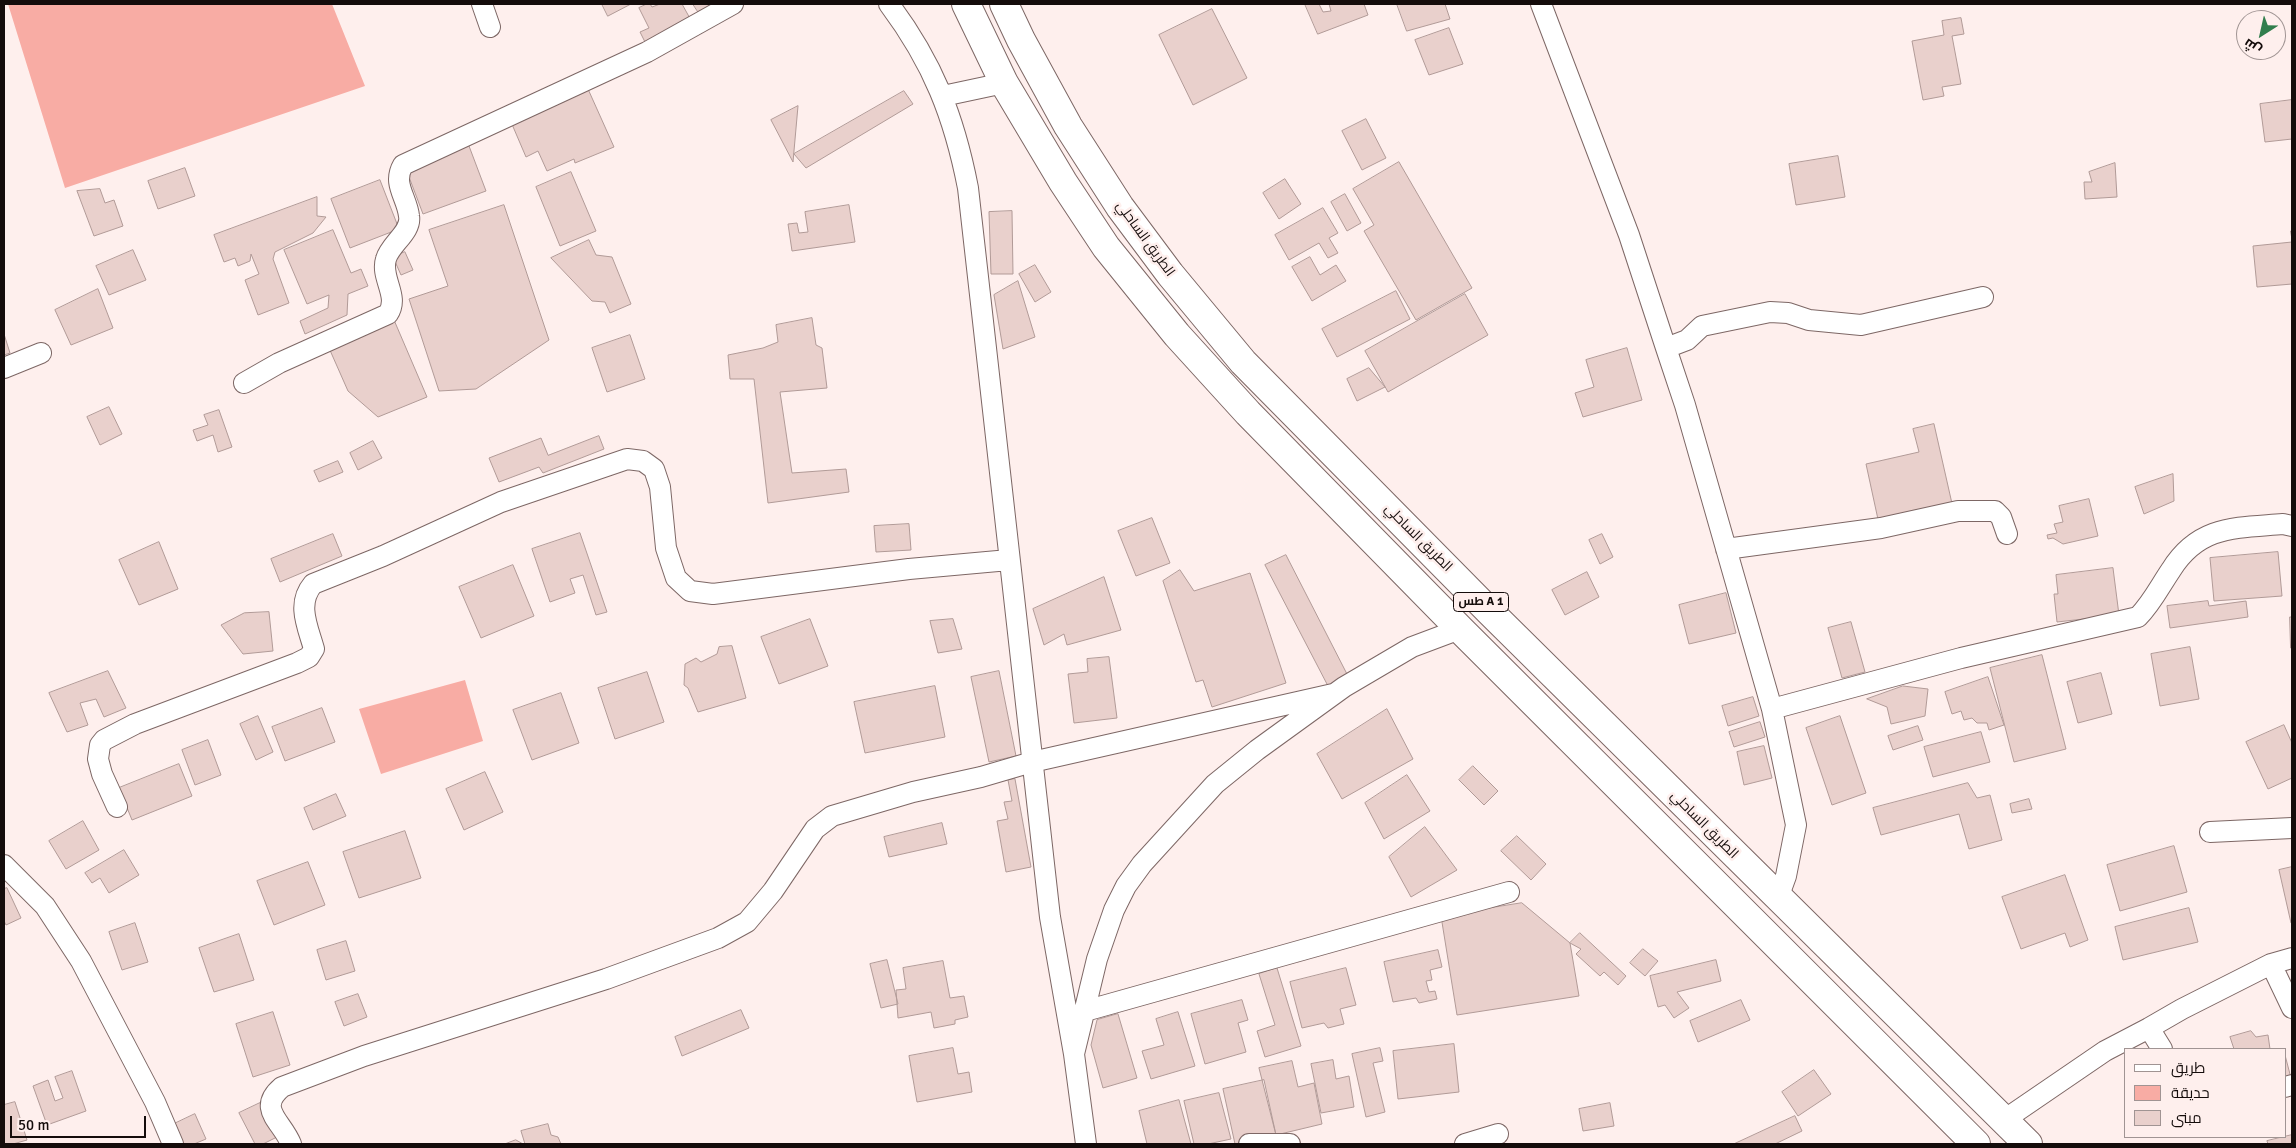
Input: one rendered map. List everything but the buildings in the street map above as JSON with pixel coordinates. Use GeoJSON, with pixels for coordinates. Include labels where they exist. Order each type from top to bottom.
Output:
{"type":"FeatureCollection","features":[{"type":"Feature","properties":{"kind":"highway","name":"طس A 1"},"geometry":{"type":"LineString","coordinates":[[966,4],[1004,83],[1063,182],[1106,247],[1177,335],[1248,413],[1460,629],[1976,1144]]}},
{"type":"Feature","properties":{"kind":"highway","name":"الطريق الساحلي"},"geometry":{"type":"LineString","coordinates":[[1004,4],[1021,40],[1068,126],[1120,207],[1170,274],[1244,362],[1490,612],[2028,1144]]}},
{"type":"Feature","properties":{"kind":"street"},"geometry":{"type":"LineString","coordinates":[[482,4],[490,27]]}},
{"type":"Feature","properties":{"kind":"street"},"geometry":{"type":"LineString","coordinates":[[244,383],[279,363],[388,314],[393,307],[393,300],[385,270],[385,260],[389,251],[408,227],[410,219],[397,180],[402,165],[647,52],[733,4]]}},
{"type":"Feature","properties":{"kind":"street"},"geometry":{"type":"LineString","coordinates":[[889,4],[906,27],[943,96],[960,144],[968,188],[1050,917],[1074,1054],[1086,1144]]}},
{"type":"Feature","properties":{"kind":"street"},"geometry":{"type":"LineString","coordinates":[[1541,4],[1629,235],[1666,348],[1772,709],[1796,825],[1786,876],[1778,898]]}},
{"type":"Feature","properties":{"kind":"street"},"geometry":{"type":"LineString","coordinates":[[943,96],[1004,83]]}},
{"type":"Feature","properties":{"kind":"street"},"geometry":{"type":"LineString","coordinates":[[1666,348],[1688,340],[1702,326],[1770,312],[1788,313],[1809,320],[1861,325],[1983,297]]}},
{"type":"Feature","properties":{"kind":"street"},"geometry":{"type":"LineString","coordinates":[[4,368],[42,353]]}},
{"type":"Feature","properties":{"kind":"street"},"geometry":{"type":"LineString","coordinates":[[117,807],[102,774],[98,759],[100,745],[104,740],[135,724],[276,672],[309,656],[314,649],[303,609],[305,593],[313,584],[383,556],[501,502],[627,459],[643,461],[654,469],[660,487],[666,548],[676,578],[690,591],[713,594],[909,569],[1009,560]]}},
{"type":"Feature","properties":{"kind":"street"},"geometry":{"type":"LineString","coordinates":[[1726,549],[1881,528],[1958,511],[1994,511],[2001,517],[2007,534]]}},
{"type":"Feature","properties":{"kind":"street"},"geometry":{"type":"LineString","coordinates":[[1772,709],[1961,658],[2138,617],[2147,608],[2180,556],[2196,541],[2226,529],[2283,524],[2292,526]]}},
{"type":"Feature","properties":{"kind":"street"},"geometry":{"type":"LineString","coordinates":[[1074,1054],[1097,959],[1114,910],[1126,886],[1142,864],[1215,784],[1257,750],[1333,694],[1412,647],[1460,629]]}},
{"type":"Feature","properties":{"kind":"street"},"geometry":{"type":"LineString","coordinates":[[291,1144],[271,1110],[270,1103],[273,1094],[282,1086],[364,1056],[606,978],[718,938],[747,922],[778,884],[815,829],[832,816],[913,792],[980,777],[1032,762],[1333,694]]}},
{"type":"Feature","properties":{"kind":"street"},"geometry":{"type":"LineString","coordinates":[[2210,832],[2292,828]]}},
{"type":"Feature","properties":{"kind":"street"},"geometry":{"type":"LineString","coordinates":[[4,865],[44,906],[81,961],[155,1102],[173,1144]]}},
{"type":"Feature","properties":{"kind":"street"},"geometry":{"type":"LineString","coordinates":[[1085,1011],[1509,892]]}},
{"type":"Feature","properties":{"kind":"street"},"geometry":{"type":"LineString","coordinates":[[2004,1120],[2105,1051],[2182,1008],[2271,964],[2292,958]]}},
{"type":"Feature","properties":{"kind":"street"},"geometry":{"type":"LineString","coordinates":[[2271,964],[2292,1008]]}},
{"type":"Feature","properties":{"kind":"street"},"geometry":{"type":"LineString","coordinates":[[2149,1028],[2161,1048]]}},
{"type":"Feature","properties":{"kind":"street"},"geometry":{"type":"LineString","coordinates":[[1465,1144],[1498,1134]]}},
{"type":"Feature","properties":{"kind":"street"},"geometry":{"type":"LineString","coordinates":[[1249,1144],[1290,1144]]}},
{"type":"Feature","properties":{"kind":"green space"},"geometry":{"type":"Polygon","coordinates":[[[8,4],[332,4],[365,86],[65,188],[8,4]]]}},
{"type":"Feature","properties":{"kind":"green space"},"geometry":{"type":"Polygon","coordinates":[[[465,680],[483,741],[381,774],[359,709],[465,680]]]}}]}
